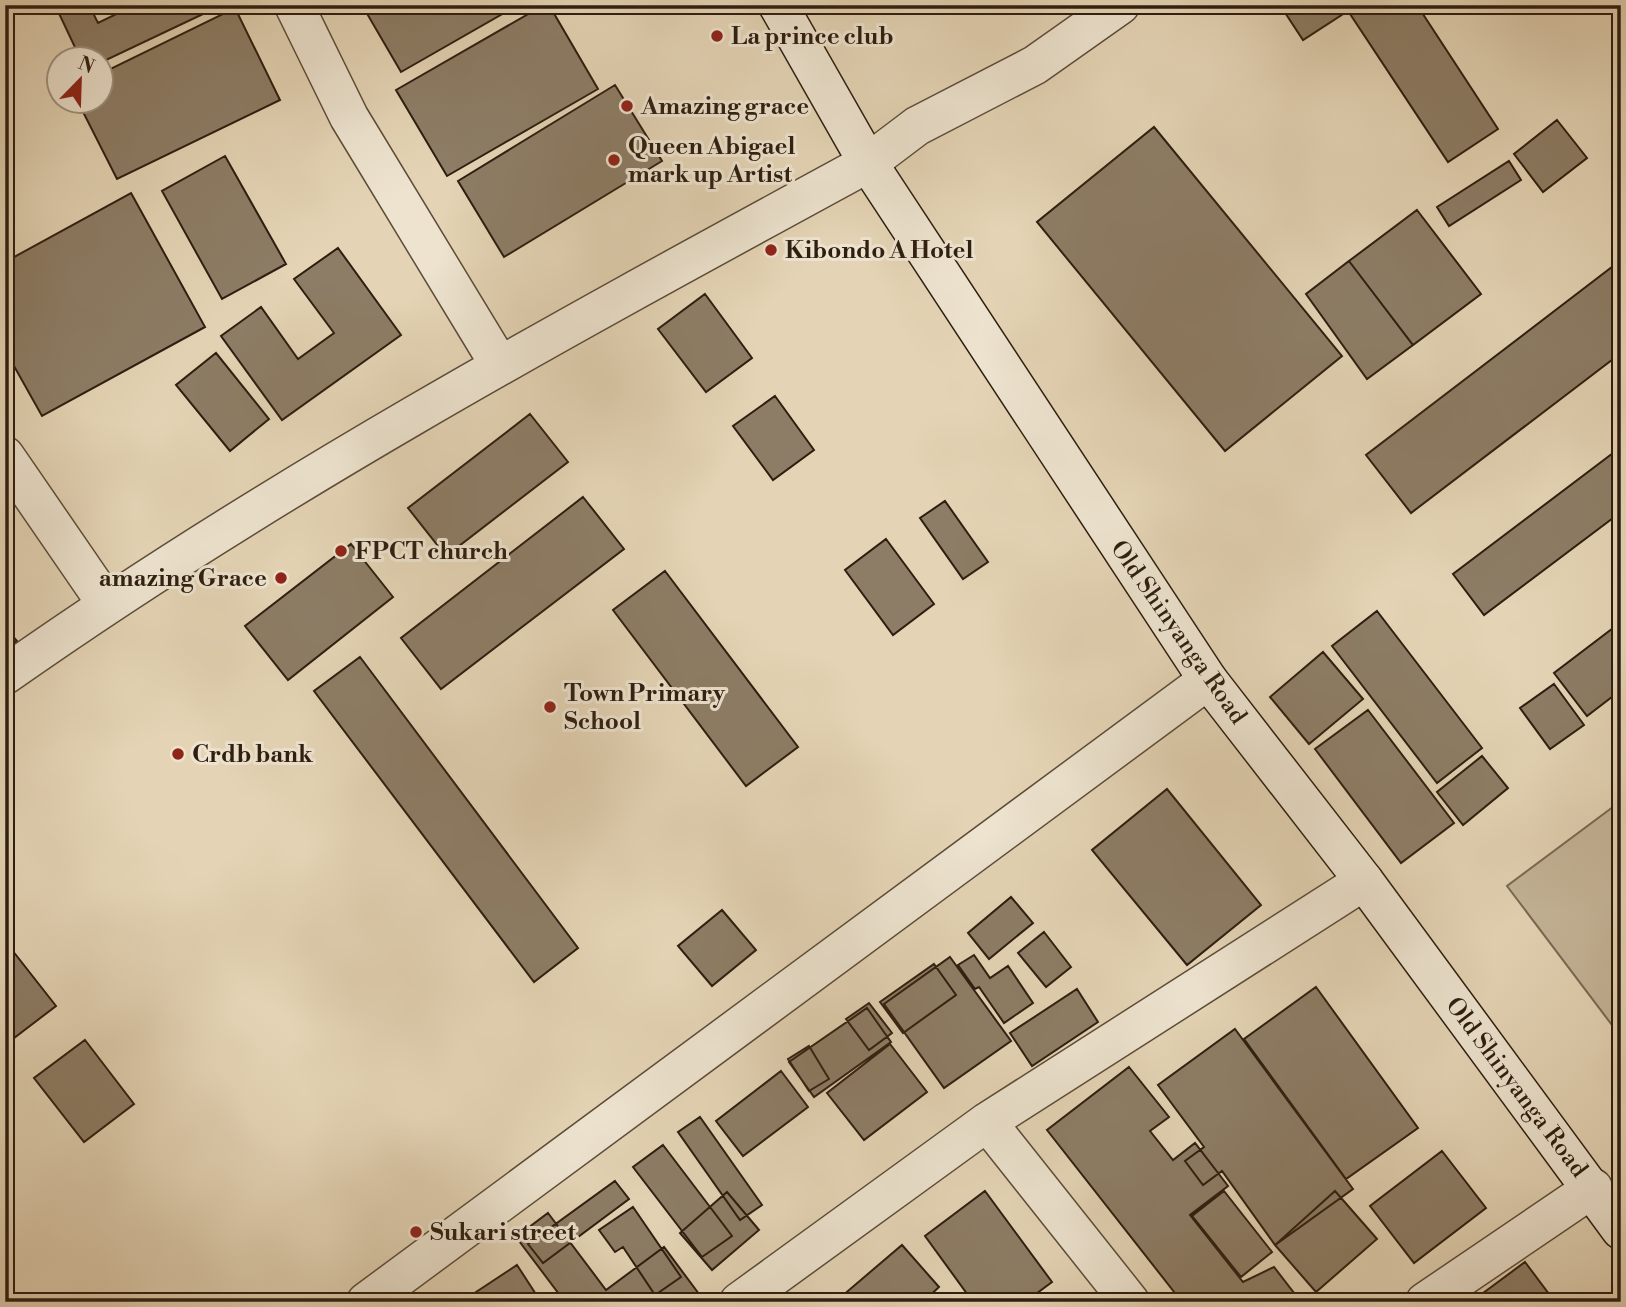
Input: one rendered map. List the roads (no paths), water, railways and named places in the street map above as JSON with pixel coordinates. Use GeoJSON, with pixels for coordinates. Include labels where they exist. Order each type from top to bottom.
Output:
{"type":"FeatureCollection","features":[{"type":"Feature","properties":{"kind":"street"},"geometry":{"type":"LineString","coordinates":[[295,5],[349,117],[499,363]]}},
{"type":"Feature","properties":{"kind":"street","name":"Old Shinyanga Road"},"geometry":{"type":"LineString","coordinates":[[778,5],[868,163],[1208,680],[1364,881],[1593,1188],[1621,1230]]}},
{"type":"Feature","properties":{"kind":"street"},"geometry":{"type":"LineString","coordinates":[[5,675],[106,603],[499,363],[868,163],[917,126],[1035,65],[1120,5]]}},
{"type":"Feature","properties":{"kind":"street"},"geometry":{"type":"LineString","coordinates":[[5,456],[106,603]]}},
{"type":"Feature","properties":{"kind":"street"},"geometry":{"type":"LineString","coordinates":[[366,1302],[1208,680]]}},
{"type":"Feature","properties":{"kind":"street"},"geometry":{"type":"LineString","coordinates":[[738,1302],[987,1122],[1364,881]]}},
{"type":"Feature","properties":{"kind":"street"},"geometry":{"type":"LineString","coordinates":[[987,1122],[1130,1302]]}},
{"type":"Feature","properties":{"kind":"street"},"geometry":{"type":"LineString","coordinates":[[1425,1302],[1593,1188]]}},
{"type":"Feature","properties":{"kind":"place","name":"La prince club"},"geometry":{"type":"Point","coordinates":[717,36]}},
{"type":"Feature","properties":{"kind":"place","name":"Amazing grace"},"geometry":{"type":"Point","coordinates":[627,106]}},
{"type":"Feature","properties":{"kind":"place","name":"Queen Abigael mark up Artist"},"geometry":{"type":"Point","coordinates":[614,160]}},
{"type":"Feature","properties":{"kind":"place","name":"Kibondo A Hotel"},"geometry":{"type":"Point","coordinates":[771,250]}},
{"type":"Feature","properties":{"kind":"place","name":"FPCT church"},"geometry":{"type":"Point","coordinates":[341,551]}},
{"type":"Feature","properties":{"kind":"place","name":"amazing Grace"},"geometry":{"type":"Point","coordinates":[281,578]}},
{"type":"Feature","properties":{"kind":"place","name":"Town Primary School"},"geometry":{"type":"Point","coordinates":[550,707]}},
{"type":"Feature","properties":{"kind":"place","name":"Crdb bank"},"geometry":{"type":"Point","coordinates":[178,754]}},
{"type":"Feature","properties":{"kind":"place","name":"Sukari street"},"geometry":{"type":"Point","coordinates":[416,1232]}}]}
